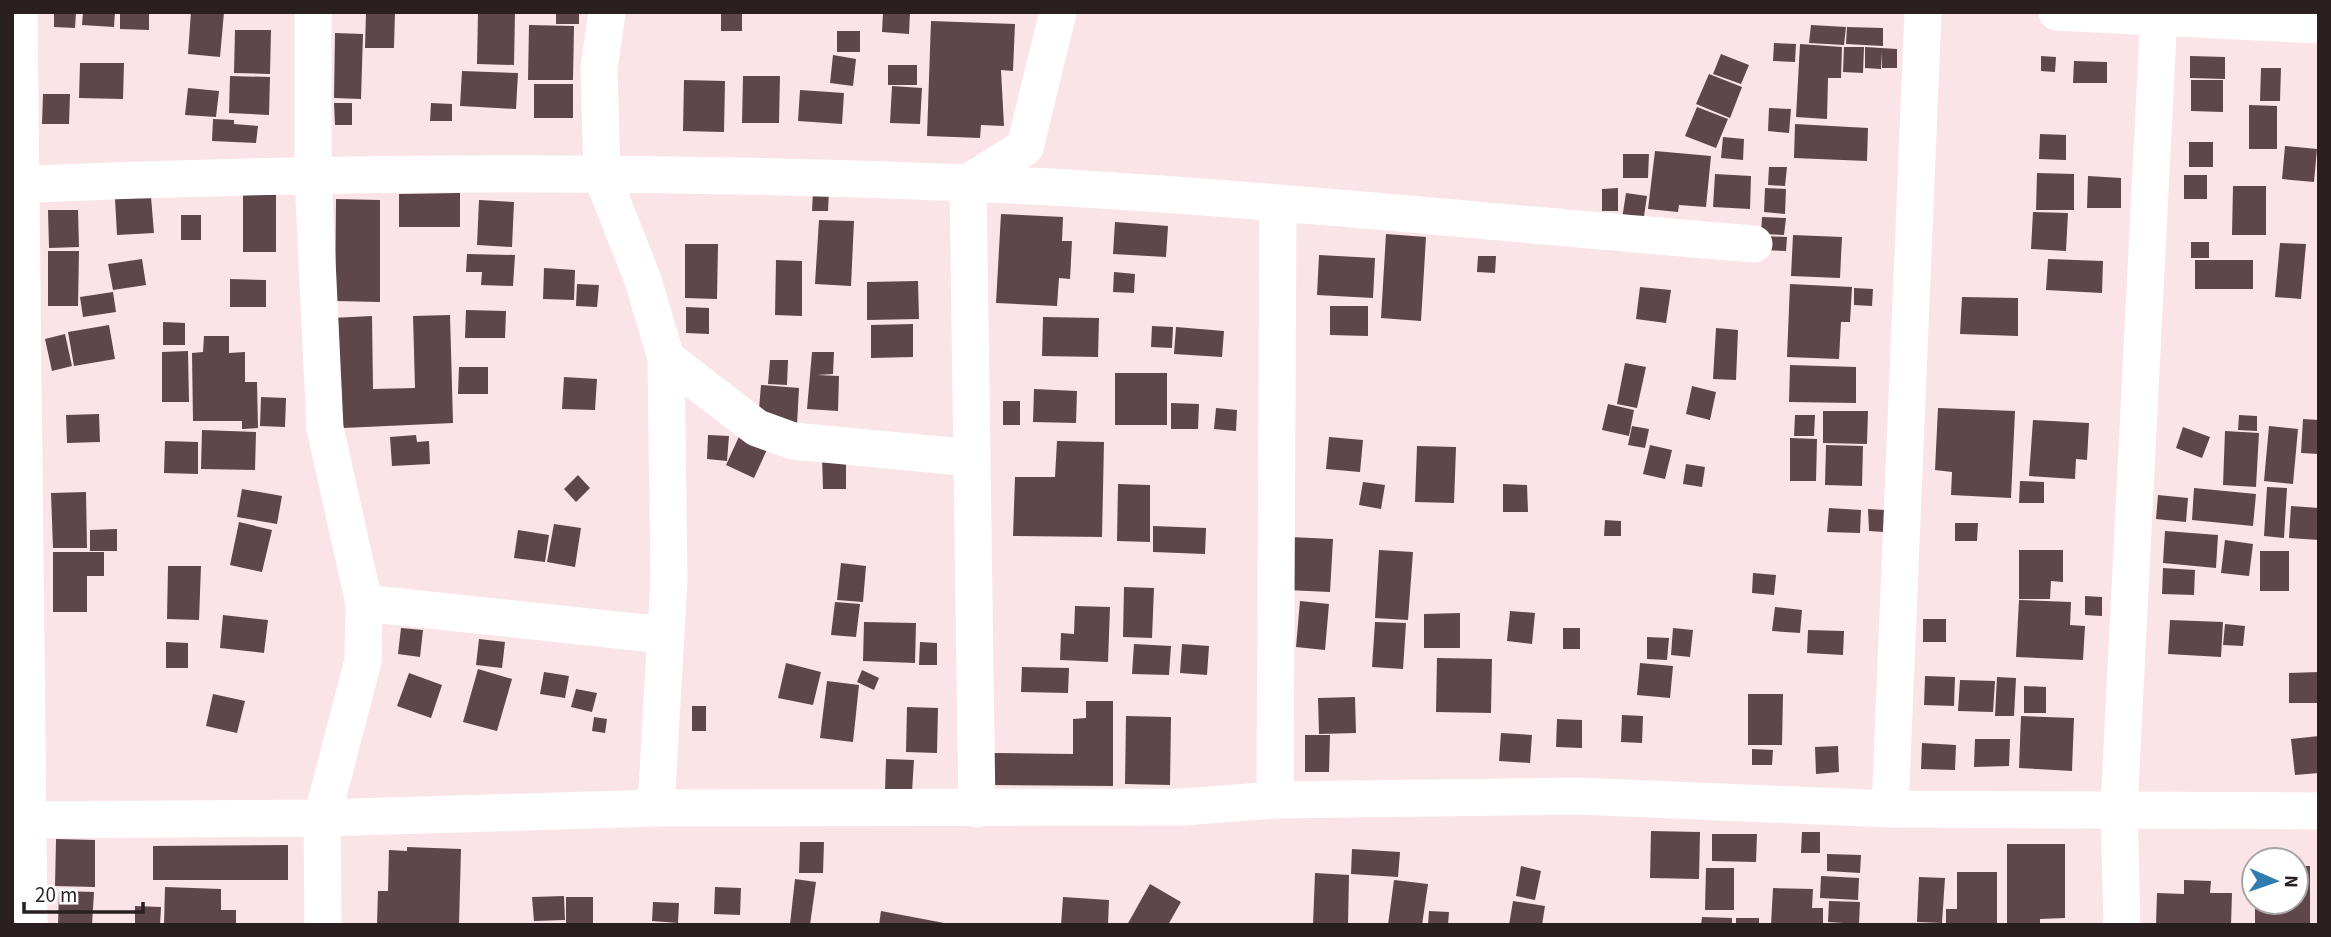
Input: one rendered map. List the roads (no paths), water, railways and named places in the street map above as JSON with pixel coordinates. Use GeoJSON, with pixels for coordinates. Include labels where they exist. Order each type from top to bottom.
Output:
{"type":"FeatureCollection","features":[{"type":"Feature","properties":{"kind":"street"},"geometry":{"type":"LineString","coordinates":[[19,12],[20,820],[29,925]]}},
{"type":"Feature","properties":{"kind":"street"},"geometry":{"type":"LineString","coordinates":[[313,12],[313,176],[325,428],[364,603],[363,661],[322,818],[323,925]]}},
{"type":"Feature","properties":{"kind":"street"},"geometry":{"type":"LineString","coordinates":[[607,12],[599,69],[602,176],[643,280],[666,358],[669,579],[656,808]]}},
{"type":"Feature","properties":{"kind":"street"},"geometry":{"type":"LineString","coordinates":[[968,183],[1025,147],[1058,12]]}},
{"type":"Feature","properties":{"kind":"street"},"geometry":{"type":"LineString","coordinates":[[1890,809],[1923,12]]}},
{"type":"Feature","properties":{"kind":"street"},"geometry":{"type":"LineString","coordinates":[[2057,12],[2319,25]]}},
{"type":"Feature","properties":{"kind":"street"},"geometry":{"type":"LineString","coordinates":[[2122,925],[2119,809],[2160,16]]}},
{"type":"Feature","properties":{"kind":"street"},"geometry":{"type":"LineString","coordinates":[[18,185],[313,176],[602,176],[968,183],[1754,244]]}},
{"type":"Feature","properties":{"kind":"street"},"geometry":{"type":"LineString","coordinates":[[968,183],[977,808]]}},
{"type":"Feature","properties":{"kind":"street"},"geometry":{"type":"LineString","coordinates":[[1275,800],[1278,205]]}},
{"type":"Feature","properties":{"kind":"street"},"geometry":{"type":"LineString","coordinates":[[666,358],[757,428],[793,441],[972,458]]}},
{"type":"Feature","properties":{"kind":"street"},"geometry":{"type":"LineString","coordinates":[[364,603],[664,635]]}},
{"type":"Feature","properties":{"kind":"street"},"geometry":{"type":"LineString","coordinates":[[20,820],[322,818],[656,808],[1183,807],[1275,800],[1578,796],[1890,809],[2319,811]]}}]}
